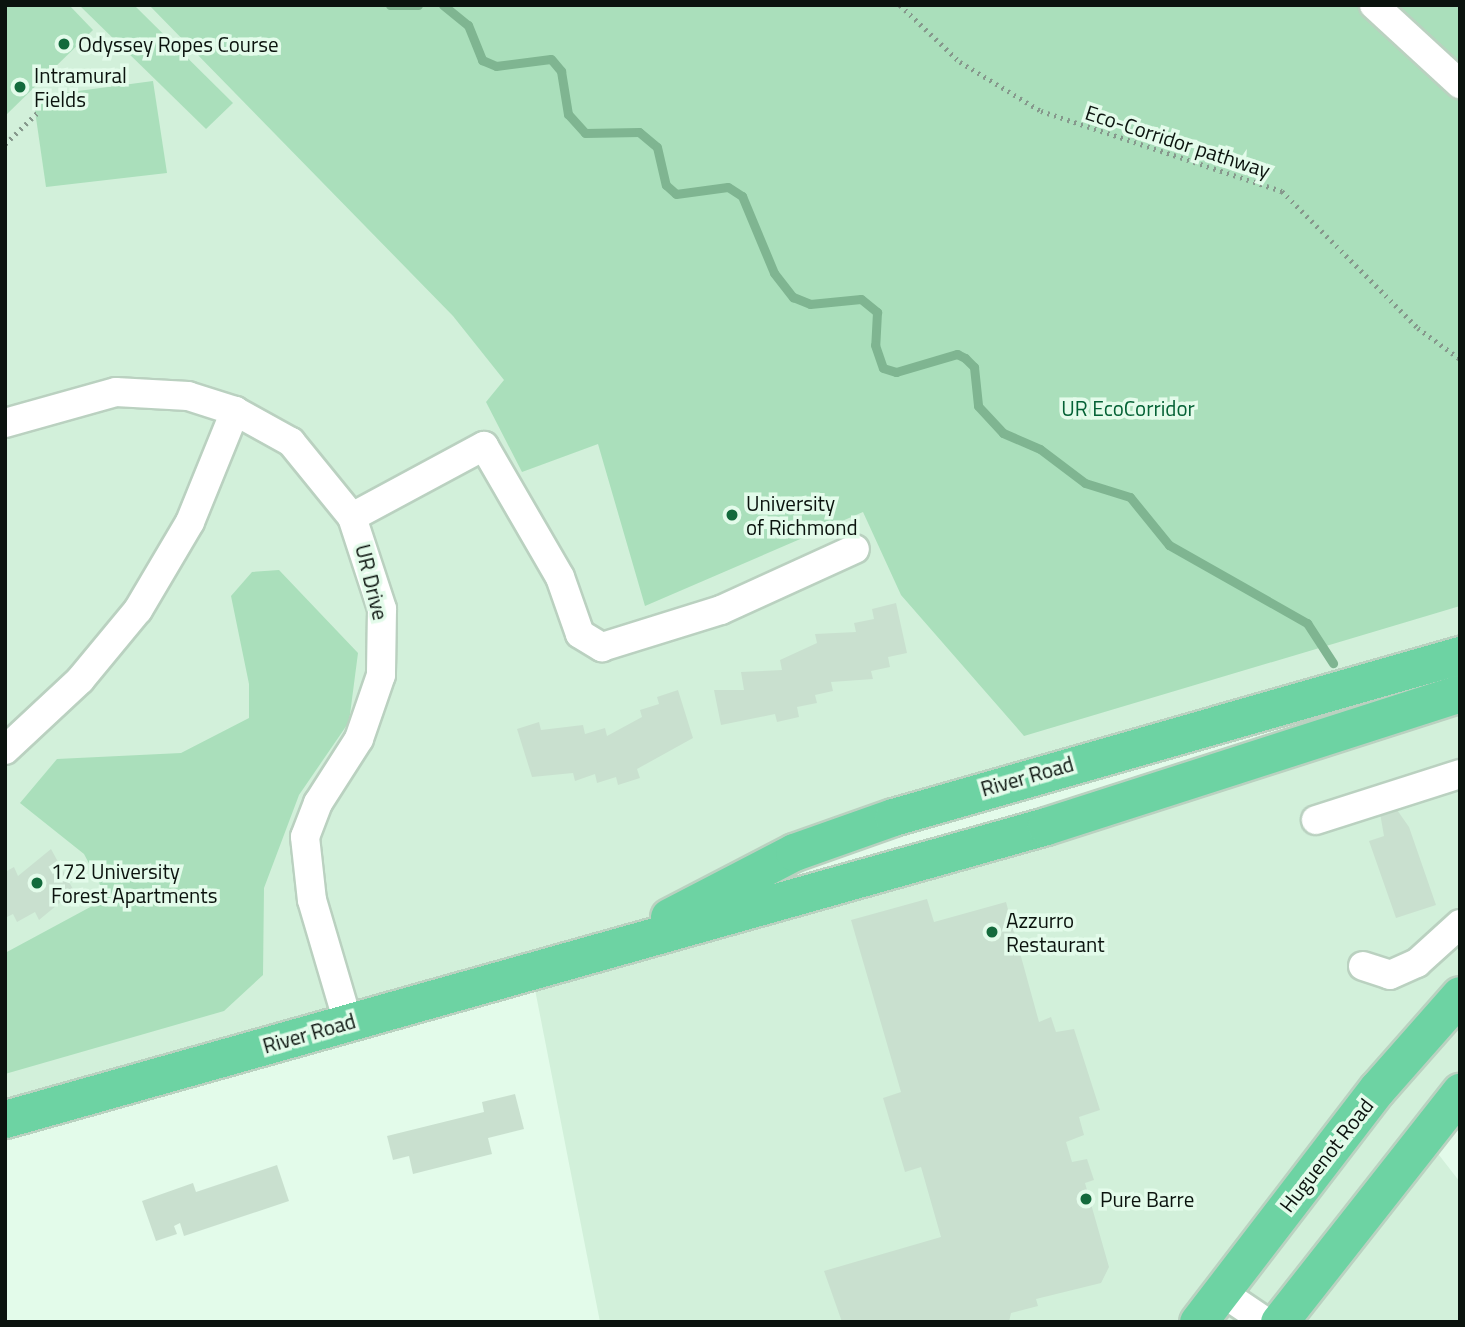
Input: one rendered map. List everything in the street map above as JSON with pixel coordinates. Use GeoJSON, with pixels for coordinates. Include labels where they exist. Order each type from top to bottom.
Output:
{"type":"FeatureCollection","features":[{"type":"Feature","properties":{"kind":"main road","name":"River Road"},"geometry":{"type":"LineString","coordinates":[[613,946],[794,852],[984,788],[1460,655]]}},
{"type":"Feature","properties":{"kind":"main road","name":"River Road"},"geometry":{"type":"LineString","coordinates":[[5,1119],[1046,826],[1460,693]]}},
{"type":"Feature","properties":{"kind":"main road"},"geometry":{"type":"LineString","coordinates":[[1335,734],[1460,712]]}},
{"type":"Feature","properties":{"kind":"main road"},"geometry":{"type":"LineString","coordinates":[[984,788],[1031,802],[1046,826]]}},
{"type":"Feature","properties":{"kind":"main road","name":"Huguenot Road"},"geometry":{"type":"LineString","coordinates":[[1198,1322],[1220,1291],[1460,995]]}},
{"type":"Feature","properties":{"kind":"main road"},"geometry":{"type":"LineString","coordinates":[[1279,1322],[1460,1092]]}},
{"type":"Feature","properties":{"kind":"street"},"geometry":{"type":"LineString","coordinates":[[1374,5],[1460,84]]}},
{"type":"Feature","properties":{"kind":"street","name":"UR Drive"},"geometry":{"type":"LineString","coordinates":[[5,423],[116,393],[188,396],[235,411],[291,442],[352,517],[382,609],[381,675],[359,739],[318,803],[305,837],[312,900],[348,1022]]}},
{"type":"Feature","properties":{"kind":"street"},"geometry":{"type":"LineString","coordinates":[[5,750],[80,680],[138,610],[190,522],[235,411]]}},
{"type":"Feature","properties":{"kind":"street"},"geometry":{"type":"LineString","coordinates":[[352,517],[484,446],[560,577],[580,634],[601,647],[721,610],[855,550]]}},
{"type":"Feature","properties":{"kind":"street"},"geometry":{"type":"LineString","coordinates":[[1316,820],[1460,774]]}},
{"type":"Feature","properties":{"kind":"street"},"geometry":{"type":"LineString","coordinates":[[1363,966],[1390,975],[1417,963],[1460,924]]}},
{"type":"Feature","properties":{"kind":"street"},"geometry":{"type":"LineString","coordinates":[[1220,1291],[1266,1322]]}},
{"type":"Feature","properties":{"kind":"path","name":"Eco-Corridor pathway"},"geometry":{"type":"LineString","coordinates":[[900,5],[960,62],[1029,105],[1282,191],[1418,328],[1460,359]]}},
{"type":"Feature","properties":{"kind":"path"},"geometry":{"type":"LineString","coordinates":[[5,144],[37,113]]}},
{"type":"Feature","properties":{"kind":"shaded area","name":"University of Richmond"},"geometry":{"type":"Polygon","coordinates":[[[5,5],[971,5],[1460,374],[1460,655],[984,788],[617,944],[1460,693],[1460,1092],[1425,1137],[1460,1182],[1460,1322],[600,1322],[531,969],[5,1119],[5,5]]]}},
{"type":"Feature","properties":{"kind":"green space"},"geometry":{"type":"Polygon","coordinates":[[[5,5],[69,5],[93,30],[5,116],[5,5]]]}},
{"type":"Feature","properties":{"kind":"green space"},"geometry":{"type":"Polygon","coordinates":[[[79,5],[134,5],[233,103],[206,129],[79,5]]]}},
{"type":"Feature","properties":{"kind":"green space","name":"UR EcoCorridor"},"geometry":{"type":"Polygon","coordinates":[[[149,5],[1460,5],[1460,606],[1024,736],[901,595],[863,512],[645,606],[598,444],[522,472],[486,402],[504,380],[453,316],[149,5]]]}},
{"type":"Feature","properties":{"kind":"green space"},"geometry":{"type":"Polygon","coordinates":[[[153,81],[167,173],[46,187],[33,97],[153,81]]]}},
{"type":"Feature","properties":{"kind":"green space"},"geometry":{"type":"Polygon","coordinates":[[[279,570],[358,653],[349,722],[299,795],[264,888],[263,975],[224,1011],[5,1074],[5,953],[107,898],[84,854],[20,803],[57,759],[181,753],[249,718],[249,684],[231,596],[252,572],[279,570]]]}},
{"type":"Feature","properties":{"kind":"building"},"geometry":{"type":"Polygon","coordinates":[[[896,603],[907,653],[888,657],[890,667],[871,671],[873,679],[831,682],[833,691],[815,695],[817,703],[797,707],[799,717],[777,722],[775,714],[721,725],[714,690],[744,690],[741,672],[782,670],[780,660],[817,643],[815,634],[856,632],[854,623],[874,619],[872,609],[896,603]]]}},
{"type":"Feature","properties":{"kind":"building"},"geometry":{"type":"Polygon","coordinates":[[[678,690],[693,738],[637,769],[640,778],[618,785],[616,777],[597,783],[595,774],[575,781],[573,773],[532,777],[517,729],[539,722],[541,730],[583,725],[585,734],[605,728],[607,736],[642,717],[640,710],[659,704],[657,697],[678,690]]]}},
{"type":"Feature","properties":{"kind":"building"},"geometry":{"type":"Polygon","coordinates":[[[1395,807],[1409,827],[1436,905],[1396,918],[1369,841],[1384,836],[1380,813],[1395,807]]]}},
{"type":"Feature","properties":{"kind":"building","name":"172 University Forest Apartments"},"geometry":{"type":"Polygon","coordinates":[[[51,849],[74,891],[39,920],[35,912],[17,922],[13,914],[5,918],[5,872],[14,867],[18,876],[51,849]]]}},
{"type":"Feature","properties":{"kind":"building"},"geometry":{"type":"Polygon","coordinates":[[[927,899],[934,922],[1006,902],[1039,1022],[1051,1017],[1056,1032],[1074,1029],[1100,1110],[1079,1117],[1084,1135],[1066,1142],[1072,1162],[1087,1159],[1094,1180],[1085,1183],[1109,1267],[1101,1283],[1036,1299],[1038,1306],[1011,1313],[1009,1322],[842,1322],[824,1271],[941,1237],[921,1167],[905,1172],[883,1098],[901,1092],[851,920],[927,899]]]}},
{"type":"Feature","properties":{"kind":"building"},"geometry":{"type":"Polygon","coordinates":[[[515,1094],[524,1129],[488,1138],[492,1154],[413,1174],[409,1156],[393,1160],[387,1136],[484,1112],[482,1102],[515,1094]]]}},
{"type":"Feature","properties":{"kind":"building"},"geometry":{"type":"Polygon","coordinates":[[[277,1165],[289,1201],[184,1236],[180,1223],[174,1226],[177,1234],[156,1241],[142,1201],[193,1183],[196,1192],[277,1165]]]}},
{"type":"Feature","properties":{"kind":"waterway"},"geometry":{"type":"LineString","coordinates":[[390,5],[418,5]]}},
{"type":"Feature","properties":{"kind":"waterway"},"geometry":{"type":"LineString","coordinates":[[443,5],[468,25],[482,60],[496,66],[551,59],[561,71],[568,114],[585,133],[639,132],[657,147],[666,185],[676,194],[728,187],[742,196],[774,273],[793,297],[810,304],[861,299],[877,312],[875,345],[883,368],[896,372],[957,354],[965,358],[974,367],[978,406],[1003,433],[1040,449],[1085,483],[1130,497],[1169,545],[1307,623],[1333,663]]}},
{"type":"Feature","properties":{"kind":"place","name":"Odyssey Ropes Course"},"geometry":{"type":"Point","coordinates":[64,44]}},
{"type":"Feature","properties":{"kind":"place","name":"Intramural Fields"},"geometry":{"type":"Point","coordinates":[20,87]}},
{"type":"Feature","properties":{"kind":"place","name":"University of Richmond"},"geometry":{"type":"Point","coordinates":[732,515]}},
{"type":"Feature","properties":{"kind":"place","name":"172 University Forest Apartments"},"geometry":{"type":"Point","coordinates":[37,883]}},
{"type":"Feature","properties":{"kind":"place","name":"Azzurro Restaurant"},"geometry":{"type":"Point","coordinates":[992,932]}},
{"type":"Feature","properties":{"kind":"place","name":"Pure Barre"},"geometry":{"type":"Point","coordinates":[1086,1199]}}]}
